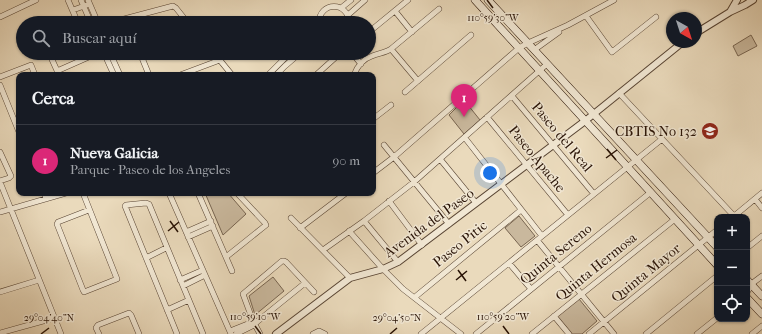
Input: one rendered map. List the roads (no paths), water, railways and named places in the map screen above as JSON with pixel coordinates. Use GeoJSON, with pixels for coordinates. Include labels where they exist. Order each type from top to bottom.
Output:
{"type":"FeatureCollection","features":[{"type":"Feature","properties":{"kind":"main road"},"geometry":{"type":"LineString","coordinates":[[475,0],[714,262]]}},
{"type":"Feature","properties":{"kind":"main road"},"geometry":{"type":"LineString","coordinates":[[488,0],[714,244]]}},
{"type":"Feature","properties":{"kind":"main road"},"geometry":{"type":"LineString","coordinates":[[750,282],[762,296]]}},
{"type":"Feature","properties":{"kind":"main road"},"geometry":{"type":"LineString","coordinates":[[750,301],[762,314]]}},
{"type":"Feature","properties":{"kind":"street"},"geometry":{"type":"LineString","coordinates":[[0,17],[36,0]]}},
{"type":"Feature","properties":{"kind":"street"},"geometry":{"type":"LineString","coordinates":[[75,0],[68,1],[75,16]]}},
{"type":"Feature","properties":{"kind":"street"},"geometry":{"type":"LineString","coordinates":[[81,0],[89,16]]}},
{"type":"Feature","properties":{"kind":"street"},"geometry":{"type":"LineString","coordinates":[[341,8],[351,0]]}},
{"type":"Feature","properties":{"kind":"street"},"geometry":{"type":"LineString","coordinates":[[321,16],[325,9],[335,6],[341,8],[348,15],[365,0]]}},
{"type":"Feature","properties":{"kind":"street"},"geometry":{"type":"LineString","coordinates":[[376,26],[408,0]]}},
{"type":"Feature","properties":{"kind":"street"},"geometry":{"type":"LineString","coordinates":[[376,171],[394,157],[519,48],[568,26],[614,0]]}},
{"type":"Feature","properties":{"kind":"street"},"geometry":{"type":"LineString","coordinates":[[730,12],[737,0]]}},
{"type":"Feature","properties":{"kind":"street"},"geometry":{"type":"LineString","coordinates":[[702,28],[753,0]]}},
{"type":"Feature","properties":{"kind":"street"},"geometry":{"type":"LineString","coordinates":[[73,10],[84,6],[89,2],[95,16]]}},
{"type":"Feature","properties":{"kind":"street"},"geometry":{"type":"LineString","coordinates":[[141,16],[173,6],[182,16]]}},
{"type":"Feature","properties":{"kind":"street"},"geometry":{"type":"LineString","coordinates":[[376,54],[384,53],[391,49],[438,10]]}},
{"type":"Feature","properties":{"kind":"street"},"geometry":{"type":"LineString","coordinates":[[395,11],[412,32]]}},
{"type":"Feature","properties":{"kind":"street"},"geometry":{"type":"LineString","coordinates":[[586,16],[612,52],[656,17]]}},
{"type":"Feature","properties":{"kind":"street"},"geometry":{"type":"LineString","coordinates":[[534,50],[568,26]]}},
{"type":"Feature","properties":{"kind":"street"},"geometry":{"type":"LineString","coordinates":[[405,92],[471,35]]}},
{"type":"Feature","properties":{"kind":"street","name":"Avenida del Paseo"},"geometry":{"type":"LineString","coordinates":[[276,334],[350,278],[383,270],[398,262],[422,245],[585,121],[675,48]]}},
{"type":"Feature","properties":{"kind":"street"},"geometry":{"type":"LineString","coordinates":[[391,49],[418,81]]}},
{"type":"Feature","properties":{"kind":"street"},"geometry":{"type":"LineString","coordinates":[[52,60],[58,72]]}},
{"type":"Feature","properties":{"kind":"street"},"geometry":{"type":"LineString","coordinates":[[60,72],[83,60]]}},
{"type":"Feature","properties":{"kind":"street"},"geometry":{"type":"LineString","coordinates":[[107,60],[113,72]]}},
{"type":"Feature","properties":{"kind":"street"},"geometry":{"type":"LineString","coordinates":[[113,60],[119,72]]}},
{"type":"Feature","properties":{"kind":"street"},"geometry":{"type":"LineString","coordinates":[[144,60],[148,72]]}},
{"type":"Feature","properties":{"kind":"street"},"geometry":{"type":"LineString","coordinates":[[188,72],[220,60],[228,72]]}},
{"type":"Feature","properties":{"kind":"street"},"geometry":{"type":"LineString","coordinates":[[271,72],[283,60]]}},
{"type":"Feature","properties":{"kind":"street"},"geometry":{"type":"LineString","coordinates":[[279,72],[292,60]]}},
{"type":"Feature","properties":{"kind":"street"},"geometry":{"type":"LineString","coordinates":[[319,72],[333,60]]}},
{"type":"Feature","properties":{"kind":"street"},"geometry":{"type":"LineString","coordinates":[[358,60],[361,64]]}},
{"type":"Feature","properties":{"kind":"street"},"geometry":{"type":"LineString","coordinates":[[356,72],[364,60]]}},
{"type":"Feature","properties":{"kind":"street"},"geometry":{"type":"LineString","coordinates":[[323,250],[364,221],[414,182],[548,64]]}},
{"type":"Feature","properties":{"kind":"street"},"geometry":{"type":"LineString","coordinates":[[0,77],[30,65],[32,66],[34,72]]}},
{"type":"Feature","properties":{"kind":"street"},"geometry":{"type":"LineString","coordinates":[[0,85],[16,125]]}},
{"type":"Feature","properties":{"kind":"street"},"geometry":{"type":"LineString","coordinates":[[619,93],[730,214]]}},
{"type":"Feature","properties":{"kind":"street","name":"Paseo del Real"},"geometry":{"type":"LineString","coordinates":[[512,96],[594,194]]}},
{"type":"Feature","properties":{"kind":"street"},"geometry":{"type":"LineString","coordinates":[[376,116],[391,105]]}},
{"type":"Feature","properties":{"kind":"street","name":"Paseo Apache"},"geometry":{"type":"LineString","coordinates":[[487,117],[568,215]]}},
{"type":"Feature","properties":{"kind":"street"},"geometry":{"type":"LineString","coordinates":[[465,138],[521,210],[559,267],[614,334]]}},
{"type":"Feature","properties":{"kind":"street"},"geometry":{"type":"LineString","coordinates":[[421,334],[662,139]]}},
{"type":"Feature","properties":{"kind":"street"},"geometry":{"type":"LineString","coordinates":[[384,145],[449,224]]}},
{"type":"Feature","properties":{"kind":"street"},"geometry":{"type":"LineString","coordinates":[[0,152],[11,176],[0,182],[61,334]]}},
{"type":"Feature","properties":{"kind":"street"},"geometry":{"type":"LineString","coordinates":[[440,159],[476,203]]}},
{"type":"Feature","properties":{"kind":"street","name":"Quinta Sereno"},"geometry":{"type":"LineString","coordinates":[[476,334],[651,192]]}},
{"type":"Feature","properties":{"kind":"street"},"geometry":{"type":"LineString","coordinates":[[736,214],[762,193]]}},
{"type":"Feature","properties":{"kind":"street"},"geometry":{"type":"LineString","coordinates":[[0,212],[56,196]]}},
{"type":"Feature","properties":{"kind":"street"},"geometry":{"type":"LineString","coordinates":[[84,196],[117,279],[84,292],[57,224],[58,222],[89,210]]}},
{"type":"Feature","properties":{"kind":"street"},"geometry":{"type":"LineString","coordinates":[[170,196],[231,333],[255,322]]}},
{"type":"Feature","properties":{"kind":"street"},"geometry":{"type":"LineString","coordinates":[[199,196],[232,271]]}},
{"type":"Feature","properties":{"kind":"street"},"geometry":{"type":"LineString","coordinates":[[226,257],[266,225],[266,223],[240,196]]}},
{"type":"Feature","properties":{"kind":"street"},"geometry":{"type":"LineString","coordinates":[[300,228],[342,196]]}},
{"type":"Feature","properties":{"kind":"street"},"geometry":{"type":"LineString","coordinates":[[754,199],[762,208]]}},
{"type":"Feature","properties":{"kind":"street"},"geometry":{"type":"LineString","coordinates":[[389,201],[422,245]]}},
{"type":"Feature","properties":{"kind":"street"},"geometry":{"type":"LineString","coordinates":[[177,334],[125,206],[126,205],[148,203],[203,334]]}},
{"type":"Feature","properties":{"kind":"street","name":"Paseo Pitic"},"geometry":{"type":"LineString","coordinates":[[415,297],[521,210]]}},
{"type":"Feature","properties":{"kind":"street"},"geometry":{"type":"LineString","coordinates":[[291,218],[350,278]]}},
{"type":"Feature","properties":{"kind":"street","name":"Quinta Hermosa"},"geometry":{"type":"LineString","coordinates":[[532,334],[675,219]]}},
{"type":"Feature","properties":{"kind":"street"},"geometry":{"type":"LineString","coordinates":[[364,221],[398,262]]}},
{"type":"Feature","properties":{"kind":"street"},"geometry":{"type":"LineString","coordinates":[[187,235],[212,224]]}},
{"type":"Feature","properties":{"kind":"street"},"geometry":{"type":"LineString","coordinates":[[349,231],[383,270],[403,289],[461,334]]}},
{"type":"Feature","properties":{"kind":"street","name":"Quinta Mayor"},"geometry":{"type":"LineString","coordinates":[[589,334],[714,232]]}},
{"type":"Feature","properties":{"kind":"street"},"geometry":{"type":"LineString","coordinates":[[750,246],[762,236]]}},
{"type":"Feature","properties":{"kind":"street"},"geometry":{"type":"LineString","coordinates":[[146,258],[166,248]]}},
{"type":"Feature","properties":{"kind":"street"},"geometry":{"type":"LineString","coordinates":[[260,334],[243,294],[284,261],[314,292]]}},
{"type":"Feature","properties":{"kind":"street"},"geometry":{"type":"LineString","coordinates":[[509,262],[531,289]]}},
{"type":"Feature","properties":{"kind":"street"},"geometry":{"type":"LineString","coordinates":[[180,280],[202,270]]}},
{"type":"Feature","properties":{"kind":"street"},"geometry":{"type":"LineString","coordinates":[[183,286],[205,275]]}},
{"type":"Feature","properties":{"kind":"street"},"geometry":{"type":"LineString","coordinates":[[750,282],[762,276]]}},
{"type":"Feature","properties":{"kind":"street"},"geometry":{"type":"LineString","coordinates":[[646,334],[714,278]]}},
{"type":"Feature","properties":{"kind":"street"},"geometry":{"type":"LineString","coordinates":[[0,292],[39,280]]}},
{"type":"Feature","properties":{"kind":"street"},"geometry":{"type":"LineString","coordinates":[[236,334],[255,322],[305,283]]}},
{"type":"Feature","properties":{"kind":"street"},"geometry":{"type":"LineString","coordinates":[[167,310],[189,300]]}},
{"type":"Feature","properties":{"kind":"street"},"geometry":{"type":"LineString","coordinates":[[99,334],[96,328],[98,326],[129,313],[139,334]]}},
{"type":"Feature","properties":{"kind":"street"},"geometry":{"type":"LineString","coordinates":[[554,316],[569,334]]}},
{"type":"Feature","properties":{"kind":"street"},"geometry":{"type":"LineString","coordinates":[[0,333],[54,318]]}},
{"type":"Feature","properties":{"kind":"street"},"geometry":{"type":"LineString","coordinates":[[697,334],[714,320]]}},
{"type":"Feature","properties":{"kind":"street"},"geometry":{"type":"LineString","coordinates":[[752,334],[762,326]]}},
{"type":"Feature","properties":{"kind":"street"},"geometry":{"type":"LineString","coordinates":[[313,334],[321,332],[324,334]]}},
{"type":"Feature","properties":{"kind":"place","name":"Nueva Galicia"},"geometry":{"type":"Point","coordinates":[464,117]}},
{"type":"Feature","properties":{"kind":"place","name":"CBTIS No 132"},"geometry":{"type":"Point","coordinates":[710,131]}}]}
